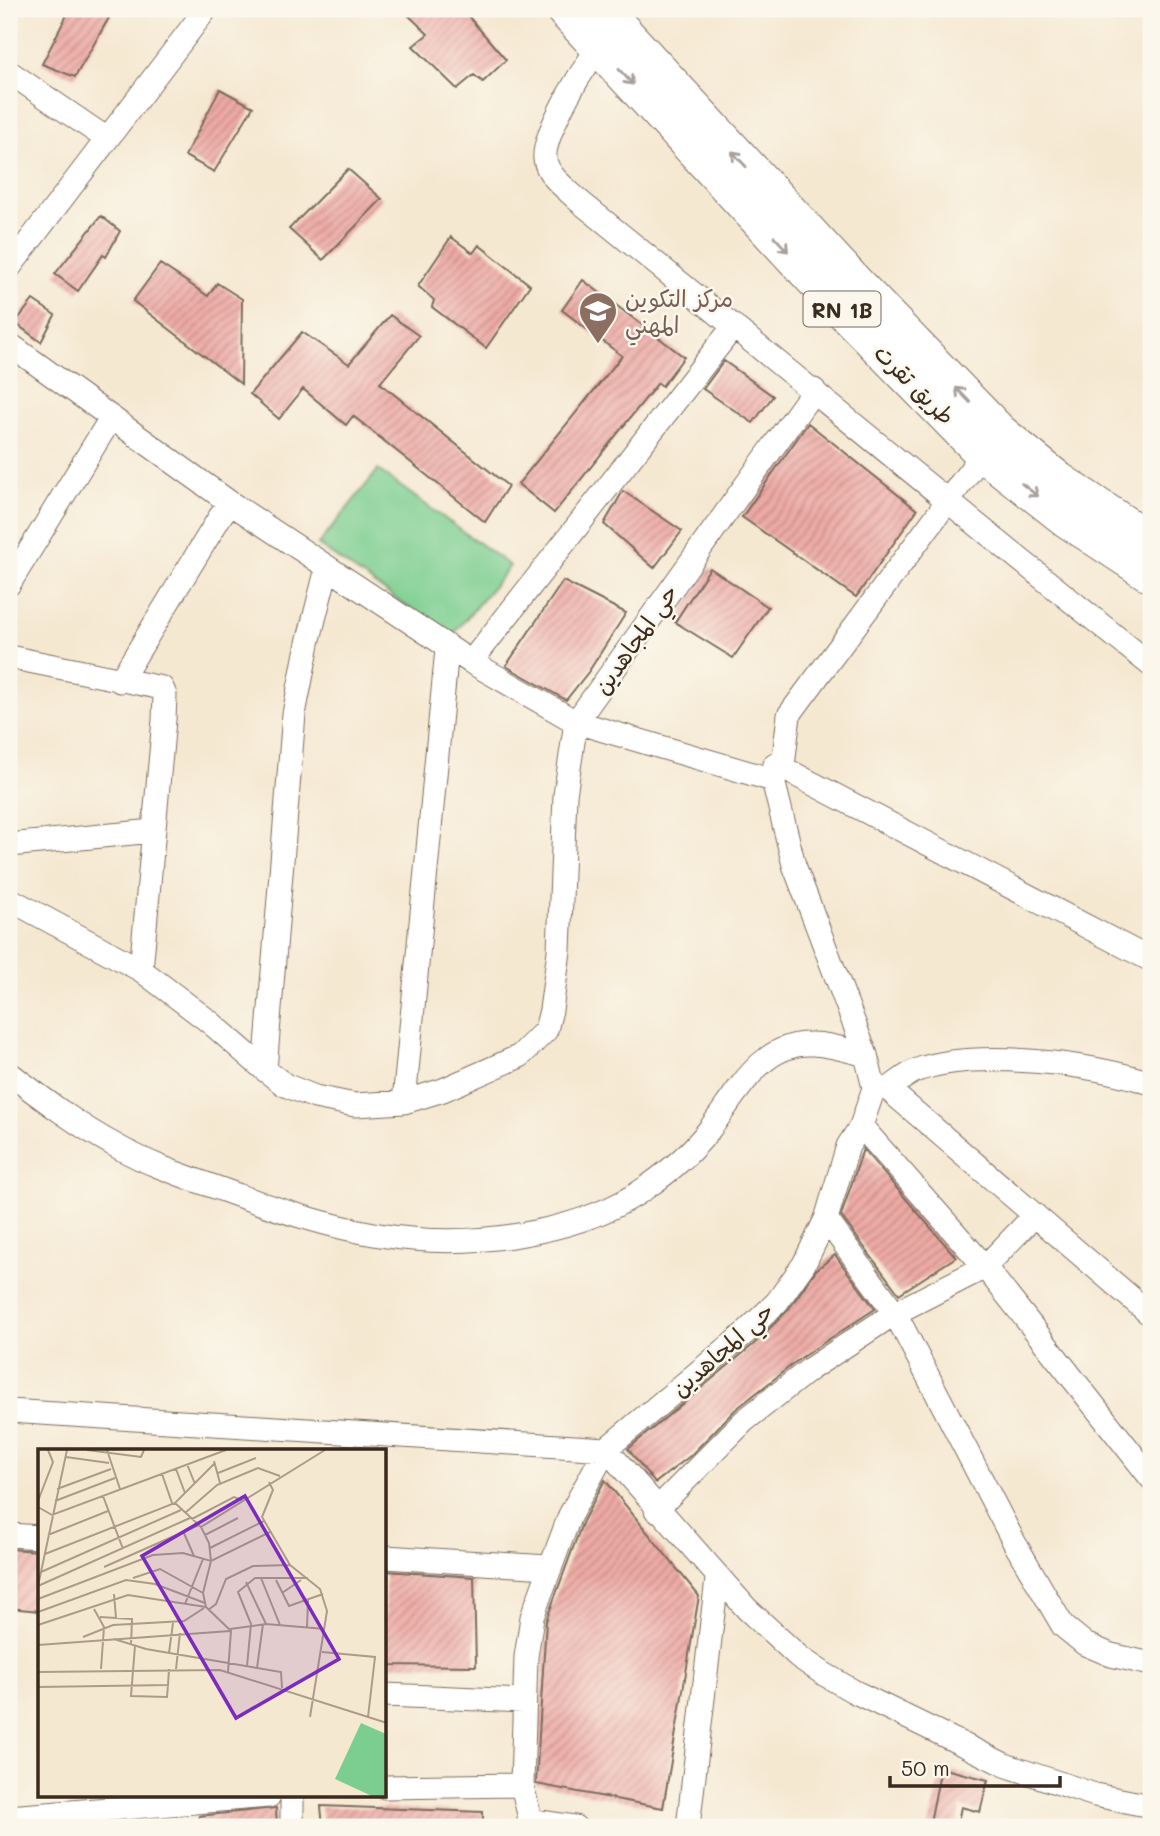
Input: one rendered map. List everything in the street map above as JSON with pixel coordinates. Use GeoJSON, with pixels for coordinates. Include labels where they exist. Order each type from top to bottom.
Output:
{"type":"FeatureCollection","features":[{"type":"Feature","properties":{"kind":"main road","name":"طريق تقرت"},"geometry":{"type":"LineString","coordinates":[[564,9],[606,27],[837,304],[992,443],[1067,519],[1151,574]]}},
{"type":"Feature","properties":{"kind":"main road","name":"طريق تقرت"},"geometry":{"type":"LineString","coordinates":[[992,443],[1059,481],[1151,542]]}},
{"type":"Feature","properties":{"kind":"street"},"geometry":{"type":"LineString","coordinates":[[9,268],[206,9]]}},
{"type":"Feature","properties":{"kind":"street"},"geometry":{"type":"LineString","coordinates":[[606,27],[552,129],[545,159],[553,176],[579,201],[1151,665]]}},
{"type":"Feature","properties":{"kind":"street"},"geometry":{"type":"LineString","coordinates":[[9,72],[107,139]]}},
{"type":"Feature","properties":{"kind":"street"},"geometry":{"type":"LineString","coordinates":[[471,662],[734,326]]}},
{"type":"Feature","properties":{"kind":"street"},"geometry":{"type":"LineString","coordinates":[[9,344],[229,502],[447,649],[576,722],[565,795],[559,951],[546,1030],[520,1056],[443,1090],[404,1102],[355,1105],[315,1097],[285,1085],[211,1023],[141,970],[9,899]]}},
{"type":"Feature","properties":{"kind":"street","name":"حي المجاهدين"},"geometry":{"type":"LineString","coordinates":[[814,390],[576,722],[778,773],[1151,960]]}},
{"type":"Feature","properties":{"kind":"street"},"geometry":{"type":"LineString","coordinates":[[9,584],[111,418]]}},
{"type":"Feature","properties":{"kind":"street"},"geometry":{"type":"LineString","coordinates":[[992,443],[946,501],[789,715],[778,773],[794,865],[881,1088],[1151,1315]]}},
{"type":"Feature","properties":{"kind":"street"},"geometry":{"type":"LineString","coordinates":[[120,681],[229,502]]}},
{"type":"Feature","properties":{"kind":"street"},"geometry":{"type":"LineString","coordinates":[[265,1070],[294,714],[327,568]]}},
{"type":"Feature","properties":{"kind":"street"},"geometry":{"type":"LineString","coordinates":[[404,1102],[447,649]]}},
{"type":"Feature","properties":{"kind":"street"},"geometry":{"type":"LineString","coordinates":[[9,657],[162,688],[164,695],[141,970]]}},
{"type":"Feature","properties":{"kind":"street"},"geometry":{"type":"LineString","coordinates":[[9,845],[153,831]]}},
{"type":"Feature","properties":{"kind":"street"},"geometry":{"type":"LineString","coordinates":[[9,1073],[52,1106],[119,1148],[178,1173],[265,1205],[349,1230],[404,1240],[453,1243],[509,1238],[563,1227],[610,1209],[647,1188],[693,1148],[756,1068],[788,1047],[810,1043],[866,1055]]}},
{"type":"Feature","properties":{"kind":"street"},"geometry":{"type":"LineString","coordinates":[[881,1088],[917,1069],[942,1064],[1009,1060],[1069,1065],[1151,1083]]}},
{"type":"Feature","properties":{"kind":"street","name":"حي المجاهدين"},"geometry":{"type":"LineString","coordinates":[[531,1824],[522,1786],[523,1701],[532,1617],[548,1567],[570,1515],[606,1450],[744,1334],[777,1302],[804,1264],[825,1219],[848,1146],[881,1088]]}},
{"type":"Feature","properties":{"kind":"street"},"geometry":{"type":"LineString","coordinates":[[861,1126],[985,1267],[1151,1478]]}},
{"type":"Feature","properties":{"kind":"street"},"geometry":{"type":"LineString","coordinates":[[656,1510],[744,1421],[810,1369],[895,1313],[985,1267],[1035,1215]]}},
{"type":"Feature","properties":{"kind":"street"},"geometry":{"type":"LineString","coordinates":[[825,1219],[895,1313],[1013,1542],[1063,1626],[1085,1644],[1111,1655],[1151,1664]]}},
{"type":"Feature","properties":{"kind":"street"},"geometry":{"type":"LineString","coordinates":[[9,1410],[606,1450],[718,1579],[799,1657],[853,1691],[1021,1772],[1095,1796],[1151,1806]]}},
{"type":"Feature","properties":{"kind":"street"},"geometry":{"type":"LineString","coordinates":[[9,1535],[38,1537]]}},
{"type":"Feature","properties":{"kind":"street"},"geometry":{"type":"LineString","coordinates":[[387,1557],[548,1567]]}},
{"type":"Feature","properties":{"kind":"street"},"geometry":{"type":"LineString","coordinates":[[688,1827],[718,1579]]}},
{"type":"Feature","properties":{"kind":"street"},"geometry":{"type":"LineString","coordinates":[[387,1695],[523,1701]]}},
{"type":"Feature","properties":{"kind":"street"},"geometry":{"type":"LineString","coordinates":[[387,1787],[522,1786]]}},
{"type":"Feature","properties":{"kind":"street"},"geometry":{"type":"LineString","coordinates":[[9,1817],[40,1822],[251,1798]]}},
{"type":"Feature","properties":{"kind":"street"},"geometry":{"type":"LineString","coordinates":[[292,1798],[292,1827]]}},
{"type":"Feature","properties":{"kind":"street"},"geometry":{"type":"LineString","coordinates":[[531,1824],[575,1827]]}},
{"type":"Feature","properties":{"kind":"green space"},"geometry":{"type":"Polygon","coordinates":[[[378,470],[510,566],[451,637],[318,545],[378,470]]]}},
{"type":"Feature","properties":{"kind":"building"},"geometry":{"type":"Polygon","coordinates":[[[70,9],[114,9],[75,77],[42,64],[70,9]]]}},
{"type":"Feature","properties":{"kind":"building"},"geometry":{"type":"Polygon","coordinates":[[[402,9],[436,9],[443,15],[462,9],[506,60],[483,82],[474,75],[457,89],[413,46],[428,34],[402,9]]]}},
{"type":"Feature","properties":{"kind":"building"},"geometry":{"type":"Polygon","coordinates":[[[220,89],[253,107],[214,172],[185,156],[220,89]]]}},
{"type":"Feature","properties":{"kind":"building"},"geometry":{"type":"Polygon","coordinates":[[[348,169],[382,199],[323,260],[289,229],[348,169]]]}},
{"type":"Feature","properties":{"kind":"building"},"geometry":{"type":"Polygon","coordinates":[[[101,216],[120,231],[106,257],[103,255],[78,291],[55,274],[101,216]]]}},
{"type":"Feature","properties":{"kind":"building"},"geometry":{"type":"Polygon","coordinates":[[[451,237],[473,253],[479,245],[530,285],[486,348],[432,307],[434,300],[418,286],[451,237]]]}},
{"type":"Feature","properties":{"kind":"building"},"geometry":{"type":"Polygon","coordinates":[[[160,264],[208,296],[217,283],[242,299],[241,384],[133,301],[160,264]]]}},
{"type":"Feature","properties":{"kind":"building"},"geometry":{"type":"Polygon","coordinates":[[[583,280],[684,357],[662,386],[658,383],[554,513],[518,484],[622,356],[562,310],[583,280]]]}},
{"type":"Feature","properties":{"kind":"building"},"geometry":{"type":"Polygon","coordinates":[[[33,300],[55,315],[41,342],[15,323],[33,300]]]}},
{"type":"Feature","properties":{"kind":"building"},"geometry":{"type":"Polygon","coordinates":[[[390,315],[419,336],[380,383],[508,486],[485,522],[353,416],[346,425],[303,389],[279,419],[250,394],[302,332],[349,364],[390,315]]]}},
{"type":"Feature","properties":{"kind":"building"},"geometry":{"type":"Polygon","coordinates":[[[724,361],[773,396],[753,423],[703,389],[724,361]]]}},
{"type":"Feature","properties":{"kind":"building"},"geometry":{"type":"Polygon","coordinates":[[[808,423],[917,510],[856,597],[742,517],[808,423]]]}},
{"type":"Feature","properties":{"kind":"building"},"geometry":{"type":"Polygon","coordinates":[[[623,491],[682,531],[654,568],[604,524],[623,491]]]}},
{"type":"Feature","properties":{"kind":"building"},"geometry":{"type":"Polygon","coordinates":[[[710,568],[768,607],[733,658],[675,622],[710,568]]]}},
{"type":"Feature","properties":{"kind":"building"},"geometry":{"type":"Polygon","coordinates":[[[563,581],[626,613],[589,671],[566,700],[506,666],[563,581]]]}},
{"type":"Feature","properties":{"kind":"building"},"geometry":{"type":"Polygon","coordinates":[[[863,1149],[956,1257],[899,1294],[841,1216],[863,1149]]]}},
{"type":"Feature","properties":{"kind":"building"},"geometry":{"type":"Polygon","coordinates":[[[835,1255],[875,1309],[802,1357],[735,1410],[690,1456],[655,1483],[628,1449],[754,1344],[788,1310],[816,1270],[835,1255]]]}},
{"type":"Feature","properties":{"kind":"building"},"geometry":{"type":"Polygon","coordinates":[[[605,1480],[699,1596],[663,1808],[536,1784],[546,1621],[583,1521],[605,1480]]]}},
{"type":"Feature","properties":{"kind":"building"},"geometry":{"type":"Polygon","coordinates":[[[9,1549],[38,1551],[38,1611],[9,1608],[9,1549]]]}},
{"type":"Feature","properties":{"kind":"building"},"geometry":{"type":"Polygon","coordinates":[[[387,1571],[474,1577],[476,1666],[387,1665],[387,1571]]]}},
{"type":"Feature","properties":{"kind":"building"},"geometry":{"type":"Polygon","coordinates":[[[941,1768],[988,1780],[980,1812],[961,1807],[957,1827],[929,1827],[941,1768]]]}},
{"type":"Feature","properties":{"kind":"building"},"geometry":{"type":"Polygon","coordinates":[[[321,1806],[483,1812],[483,1827],[323,1827],[321,1806]]]}},
{"type":"Feature","properties":{"kind":"building"},"geometry":{"type":"Polygon","coordinates":[[[276,1808],[277,1827],[200,1827],[199,1816],[276,1808]]]}},
{"type":"Feature","properties":{"kind":"place","name":"مركز التكوين المهني"},"geometry":{"type":"Point","coordinates":[598,345]}}]}
